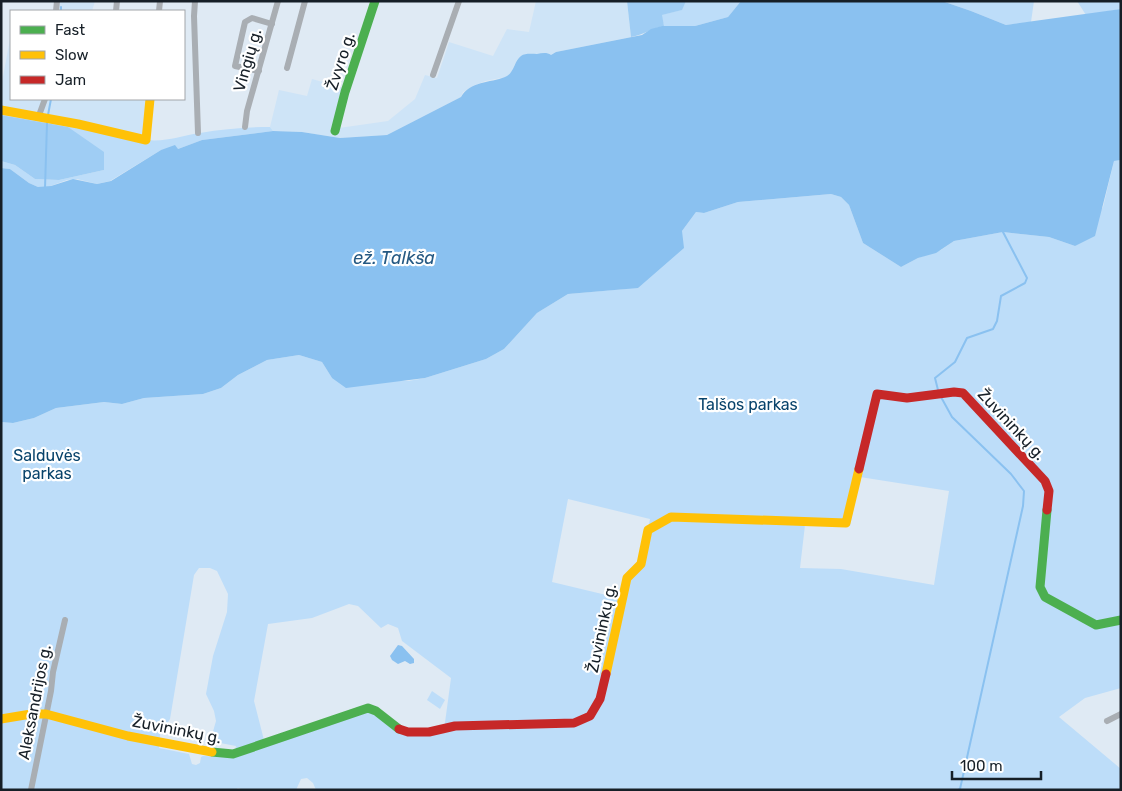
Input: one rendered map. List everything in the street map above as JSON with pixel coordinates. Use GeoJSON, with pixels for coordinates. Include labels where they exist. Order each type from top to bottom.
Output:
{"type":"FeatureCollection","features":[{"type":"Feature","properties":{"kind":"street"},"geometry":{"type":"LineString","coordinates":[[195,1],[198,133]]}},
{"type":"Feature","properties":{"kind":"street","name":"Vingių g."},"geometry":{"type":"LineString","coordinates":[[245,127],[278,1]]}},
{"type":"Feature","properties":{"kind":"street"},"geometry":{"type":"LineString","coordinates":[[287,68],[306,1]]}},
{"type":"Feature","properties":{"kind":"street","name":"Žvyro g."},"geometry":{"type":"LineString","coordinates":[[335,131],[343,100],[376,1]]}},
{"type":"Feature","properties":{"kind":"street"},"geometry":{"type":"LineString","coordinates":[[433,75],[459,1]]}},
{"type":"Feature","properties":{"kind":"street"},"geometry":{"type":"LineString","coordinates":[[259,71],[236,66],[245,22],[252,18],[272,24]]}},
{"type":"Feature","properties":{"kind":"street"},"geometry":{"type":"LineString","coordinates":[[38,118],[45,100]]}},
{"type":"Feature","properties":{"kind":"street"},"geometry":{"type":"LineString","coordinates":[[1,110],[78,124],[146,140],[150,100]]}},
{"type":"Feature","properties":{"kind":"street","name":"Žuvininkų g."},"geometry":{"type":"LineString","coordinates":[[1,719],[46,714],[128,736],[222,754],[233,754],[257,747],[368,708],[382,715],[400,730],[408,732],[429,732],[455,726],[574,723],[590,716],[600,699],[627,578],[641,564],[648,530],[671,516],[846,523],[872,406],[878,394],[907,398],[954,392],[963,393],[1045,481],[1049,491],[1040,587],[1045,597],[1096,625],[1121,620]]}},
{"type":"Feature","properties":{"kind":"street","name":"Aleksandrijos g."},"geometry":{"type":"LineString","coordinates":[[31,790],[53,672],[65,620]]}},
{"type":"Feature","properties":{"kind":"street"},"geometry":{"type":"LineString","coordinates":[[1107,721],[1121,714]]}},
{"type":"Feature","properties":{"kind":"shaded area"},"geometry":{"type":"Polygon","coordinates":[[[57,1],[95,1],[92,10],[56,10],[57,1]]]}},
{"type":"Feature","properties":{"kind":"shaded area"},"geometry":{"type":"Polygon","coordinates":[[[536,1],[627,1],[631,37],[516,62],[510,75],[485,81],[474,86],[463,92],[461,97],[387,135],[340,138],[302,132],[273,131],[270,127],[279,90],[307,96],[312,79],[344,88],[339,128],[388,121],[415,99],[425,75],[437,78],[449,42],[493,56],[507,29],[529,32],[536,1]]]}},
{"type":"Feature","properties":{"kind":"shaded area"},"geometry":{"type":"Polygon","coordinates":[[[627,1],[686,1],[682,10],[662,15],[664,26],[631,37],[627,1]]]}},
{"type":"Feature","properties":{"kind":"shaded area"},"geometry":{"type":"Polygon","coordinates":[[[10,39],[10,100],[150,100],[146,140],[1,110],[1,87],[10,39]]]}},
{"type":"Feature","properties":{"kind":"shaded area"},"geometry":{"type":"Polygon","coordinates":[[[1,115],[68,127],[104,152],[104,170],[59,180],[35,179],[15,165],[1,161],[1,115]]]}},
{"type":"Feature","properties":{"kind":"green space"},"geometry":{"type":"Polygon","coordinates":[[[686,1],[741,1],[728,17],[695,26],[664,26],[661,15],[681,10],[686,1]]]}},
{"type":"Feature","properties":{"kind":"green space"},"geometry":{"type":"Polygon","coordinates":[[[942,1],[1034,1],[1031,22],[1006,25],[942,1]]]}},
{"type":"Feature","properties":{"kind":"green space"},"geometry":{"type":"Polygon","coordinates":[[[1077,1],[1121,1],[1121,9],[1086,15],[1077,1]]]}},
{"type":"Feature","properties":{"kind":"green space"},"geometry":{"type":"Polygon","coordinates":[[[1,110],[146,140],[167,139],[226,129],[270,127],[273,131],[202,140],[178,149],[161,150],[110,181],[97,184],[77,179],[67,180],[45,188],[29,183],[10,169],[1,168],[1,161],[15,165],[35,179],[59,180],[104,170],[68,127],[1,115],[1,110]]]}},
{"type":"Feature","properties":{"kind":"green space","name":"Talšos parkas"},"geometry":{"type":"Polygon","coordinates":[[[1121,160],[1121,688],[1085,698],[1059,717],[1121,769],[1121,790],[316,790],[313,783],[307,778],[301,779],[296,790],[244,790],[238,788],[235,790],[1,790],[1,422],[13,423],[34,418],[56,408],[104,402],[122,404],[144,398],[203,394],[221,388],[238,375],[267,360],[299,355],[322,362],[332,378],[408,381],[425,378],[486,359],[504,349],[537,313],[568,294],[625,289],[682,231],[696,212],[704,213],[738,202],[831,194],[841,197],[849,205],[863,243],[901,267],[918,258],[941,250],[954,241],[1003,232],[1049,237],[1075,246],[1103,207],[1114,161],[1121,160]],[[860,477],[850,526],[805,525],[800,568],[841,569],[934,585],[949,491],[860,477]],[[568,499],[552,582],[623,599],[627,578],[641,564],[650,519],[568,499]],[[199,568],[194,575],[170,719],[160,735],[159,748],[189,754],[192,764],[196,765],[200,763],[203,756],[234,757],[236,746],[215,742],[212,735],[216,721],[214,711],[206,694],[213,656],[227,612],[228,594],[217,571],[210,568],[199,568]],[[349,604],[312,618],[268,624],[254,701],[265,744],[362,709],[376,711],[400,730],[444,730],[451,678],[402,641],[398,628],[388,624],[381,628],[358,606],[349,604]]]}},
{"type":"Feature","properties":{"kind":"green space"},"geometry":{"type":"Polygon","coordinates":[[[432,691],[445,700],[440,709],[427,700],[432,691]]]}},
{"type":"Feature","properties":{"kind":"water","name":"ež. Talkša"},"geometry":{"type":"Polygon","coordinates":[[[741,1],[942,1],[1006,25],[1121,9],[1121,160],[1114,161],[1095,236],[1075,246],[1049,237],[1003,232],[954,241],[936,253],[918,258],[901,267],[863,243],[849,205],[841,197],[831,194],[738,202],[704,213],[696,212],[682,231],[684,248],[638,288],[568,294],[537,313],[504,349],[486,359],[425,378],[346,388],[332,378],[322,362],[299,355],[267,360],[238,375],[221,388],[203,394],[144,398],[122,404],[104,402],[56,408],[34,418],[13,423],[1,422],[1,168],[10,169],[29,183],[38,187],[51,186],[73,179],[97,184],[111,181],[161,150],[175,145],[178,149],[202,140],[273,131],[302,132],[340,138],[387,135],[461,97],[475,85],[508,75],[523,55],[548,53],[551,55],[556,52],[642,35],[651,29],[662,26],[695,26],[728,17],[741,1]]]}},
{"type":"Feature","properties":{"kind":"water"},"geometry":{"type":"Polygon","coordinates":[[[398,645],[402,646],[414,659],[414,663],[410,664],[405,661],[398,664],[392,660],[390,656],[398,645]]]}},
{"type":"Feature","properties":{"kind":"waterway"},"geometry":{"type":"LineString","coordinates":[[48,115],[51,100]]}},
{"type":"Feature","properties":{"kind":"waterway"},"geometry":{"type":"LineString","coordinates":[[45,188],[47,123]]}},
{"type":"Feature","properties":{"kind":"waterway"},"geometry":{"type":"LineString","coordinates":[[938,390],[935,378],[955,362],[967,338],[993,329],[997,321],[1001,296],[1025,283],[1027,278],[1003,232]]}},
{"type":"Feature","properties":{"kind":"waterway"},"geometry":{"type":"LineString","coordinates":[[941,397],[952,417],[1011,474],[1024,491],[1023,506],[960,789],[958,790]]}},
{"type":"Feature","properties":{"kind":"traffic: fast"},"geometry":{"type":"LineString","coordinates":[[335,131],[345,92],[375,1]]}},
{"type":"Feature","properties":{"kind":"traffic: fast"},"geometry":{"type":"LineString","coordinates":[[1047,510],[1040,587],[1045,597],[1096,625],[1121,620]]}},
{"type":"Feature","properties":{"kind":"traffic: fast"},"geometry":{"type":"LineString","coordinates":[[212,752],[233,754],[368,708],[376,711],[399,729]]}},
{"type":"Feature","properties":{"kind":"traffic: slow"},"geometry":{"type":"LineString","coordinates":[[1,110],[78,124],[146,140],[150,100]]}},
{"type":"Feature","properties":{"kind":"traffic: slow"},"geometry":{"type":"LineString","coordinates":[[606,674],[627,578],[641,564],[648,530],[671,517],[846,523],[859,469]]}},
{"type":"Feature","properties":{"kind":"traffic: slow"},"geometry":{"type":"LineString","coordinates":[[1,719],[31,714],[46,714],[128,736],[212,752]]}},
{"type":"Feature","properties":{"kind":"traffic: jam"},"geometry":{"type":"LineString","coordinates":[[859,469],[877,394],[907,398],[954,392],[963,393],[1045,481],[1049,491],[1047,510]]}},
{"type":"Feature","properties":{"kind":"traffic: jam"},"geometry":{"type":"LineString","coordinates":[[399,729],[408,732],[429,732],[455,726],[574,723],[590,716],[600,699],[606,674]]}},
{"type":"Feature","properties":{"kind":"park label","name":"Salduvės parkas"},"geometry":{"type":"Point","coordinates":[47,464]}}]}
